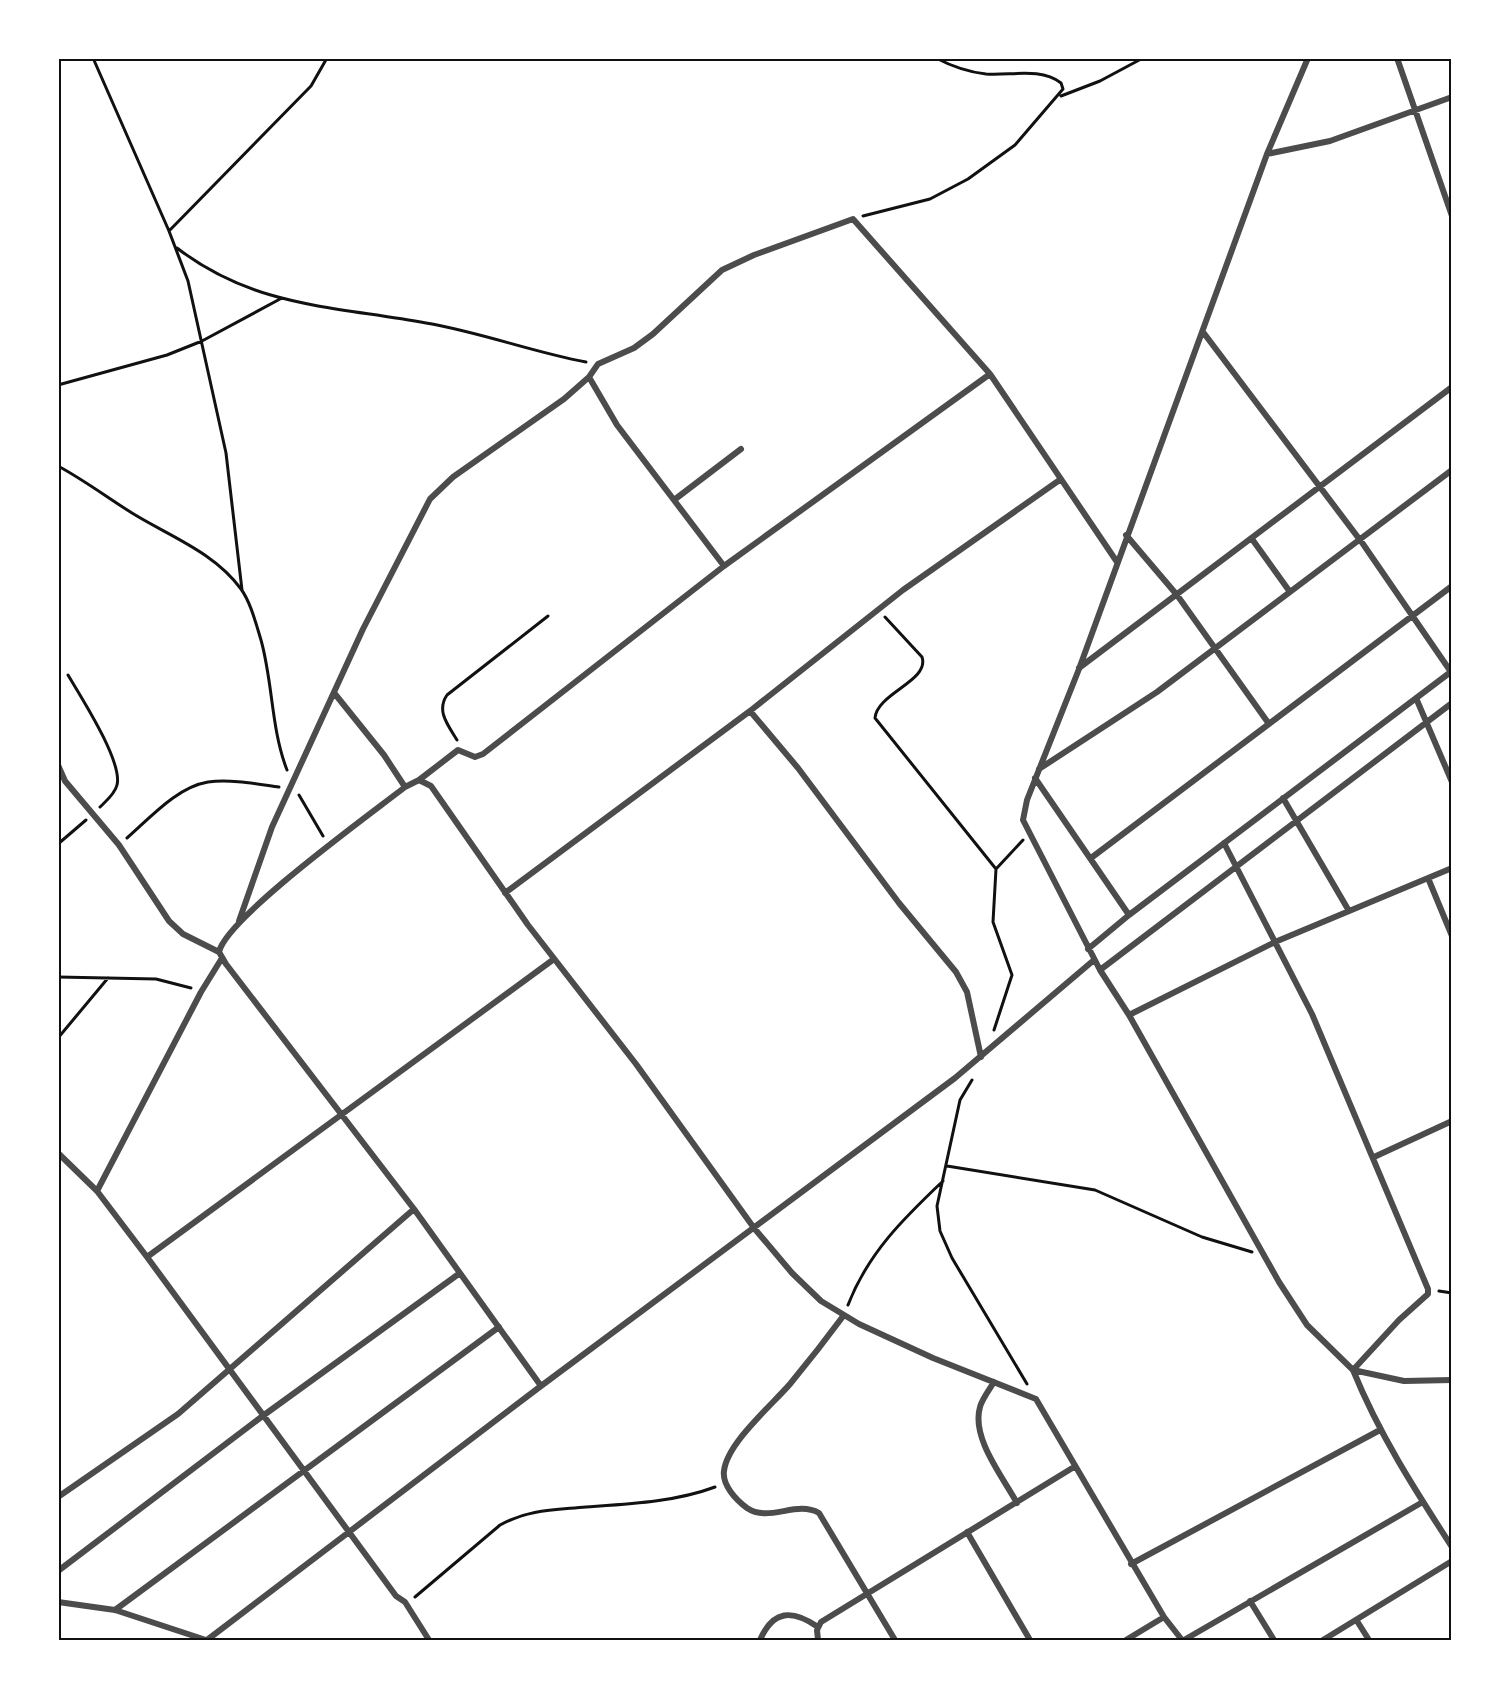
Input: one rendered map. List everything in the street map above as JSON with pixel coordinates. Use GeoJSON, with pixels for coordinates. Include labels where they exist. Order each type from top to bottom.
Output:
{"type":"FeatureCollection","features":[{"type":"Feature","properties":{"kind":"street"},"geometry":{"type":"LineString","coordinates":[[1308,58],[1267,154],[1126,535],[1079,669],[1035,778],[1023,820],[1028,835],[1094,960],[1129,1015],[1263,1252],[1307,1325],[1353,1370],[1380,1431],[1422,1503],[1452,1547]]}},
{"type":"Feature","properties":{"kind":"street"},"geometry":{"type":"LineString","coordinates":[[1396,58],[1452,216]]}},
{"type":"Feature","properties":{"kind":"street"},"geometry":{"type":"LineString","coordinates":[[1267,154],[1330,141],[1452,97]]}},
{"type":"Feature","properties":{"kind":"street"},"geometry":{"type":"LineString","coordinates":[[238,924],[272,828],[363,629],[430,499],[453,477],[538,418],[589,377],[598,364],[634,348],[653,334],[722,270],[753,255],[853,219],[990,374],[1117,562]]}},
{"type":"Feature","properties":{"kind":"street"},"geometry":{"type":"LineString","coordinates":[[1088,949],[1129,915],[1451,671],[1359,539],[1203,332]]}},
{"type":"Feature","properties":{"kind":"street"},"geometry":{"type":"LineString","coordinates":[[97,1191],[221,955],[225,937],[238,924],[329,845],[405,787],[462,750],[475,757],[483,754],[724,566],[990,374]]}},
{"type":"Feature","properties":{"kind":"street"},"geometry":{"type":"LineString","coordinates":[[589,377],[617,425],[724,566]]}},
{"type":"Feature","properties":{"kind":"street"},"geometry":{"type":"LineString","coordinates":[[1079,669],[1452,387]]}},
{"type":"Feature","properties":{"kind":"street"},"geometry":{"type":"LineString","coordinates":[[674,500],[741,449]]}},
{"type":"Feature","properties":{"kind":"street"},"geometry":{"type":"LineString","coordinates":[[1039,770],[1157,692],[1452,470]]}},
{"type":"Feature","properties":{"kind":"street"},"geometry":{"type":"LineString","coordinates":[[505,893],[750,711],[903,590],[1061,479]]}},
{"type":"Feature","properties":{"kind":"street"},"geometry":{"type":"LineString","coordinates":[[1126,535],[1177,595],[1269,724]]}},
{"type":"Feature","properties":{"kind":"street"},"geometry":{"type":"LineString","coordinates":[[1252,539],[1290,592]]}},
{"type":"Feature","properties":{"kind":"street"},"geometry":{"type":"LineString","coordinates":[[1090,858],[1452,586]]}},
{"type":"Feature","properties":{"kind":"street"},"geometry":{"type":"LineString","coordinates":[[335,694],[360,724],[405,787]]}},
{"type":"Feature","properties":{"kind":"street"},"geometry":{"type":"LineString","coordinates":[[1416,698],[1451,779]]}},
{"type":"Feature","properties":{"kind":"street"},"geometry":{"type":"LineString","coordinates":[[1100,970],[1452,703]]}},
{"type":"Feature","properties":{"kind":"street"},"geometry":{"type":"LineString","coordinates":[[750,711],[798,768],[880,879],[956,972],[969,1000],[981,1057]]}},
{"type":"Feature","properties":{"kind":"street"},"geometry":{"type":"LineString","coordinates":[[58,765],[65,782],[119,845],[169,921],[183,934],[221,955],[414,1209],[541,1386]]}},
{"type":"Feature","properties":{"kind":"street"},"geometry":{"type":"LineString","coordinates":[[1035,778],[1129,915]]}},
{"type":"Feature","properties":{"kind":"street"},"geometry":{"type":"LineString","coordinates":[[419,780],[431,786],[505,893],[636,1064],[754,1228],[806,1287],[821,1301],[844,1315],[922,1353],[1036,1399],[1131,1564],[1164,1617],[1183,1641],[1250,1600],[1422,1503]]}},
{"type":"Feature","properties":{"kind":"street"},"geometry":{"type":"LineString","coordinates":[[1283,798],[1349,911]]}},
{"type":"Feature","properties":{"kind":"street"},"geometry":{"type":"LineString","coordinates":[[1224,843],[1312,1014],[1428,1289],[1428,1294],[1399,1320],[1353,1370]]}},
{"type":"Feature","properties":{"kind":"street"},"geometry":{"type":"LineString","coordinates":[[1129,1015],[1275,942],[1452,868]]}},
{"type":"Feature","properties":{"kind":"street"},"geometry":{"type":"LineString","coordinates":[[1428,878],[1452,936]]}},
{"type":"Feature","properties":{"kind":"street"},"geometry":{"type":"LineString","coordinates":[[147,1257],[554,959]]}},
{"type":"Feature","properties":{"kind":"street"},"geometry":{"type":"LineString","coordinates":[[58,1602],[115,1610],[207,1641],[541,1386],[981,1057],[1094,960]]}},
{"type":"Feature","properties":{"kind":"street"},"geometry":{"type":"LineString","coordinates":[[1374,1157],[1452,1121]]}},
{"type":"Feature","properties":{"kind":"street"},"geometry":{"type":"LineString","coordinates":[[58,1153],[97,1191],[228,1369],[307,1471],[396,1596],[405,1602],[429,1641]]}},
{"type":"Feature","properties":{"kind":"street"},"geometry":{"type":"LineString","coordinates":[[58,1497],[178,1414],[414,1209]]}},
{"type":"Feature","properties":{"kind":"street"},"geometry":{"type":"LineString","coordinates":[[58,1571],[264,1416],[460,1273]]}},
{"type":"Feature","properties":{"kind":"street"},"geometry":{"type":"LineString","coordinates":[[844,1315],[810,1360],[737,1443],[724,1470],[725,1483],[749,1509],[764,1514],[801,1509],[819,1513],[868,1592],[895,1641]]}},
{"type":"Feature","properties":{"kind":"street"},"geometry":{"type":"LineString","coordinates":[[115,1610],[307,1471],[499,1327]]}},
{"type":"Feature","properties":{"kind":"street"},"geometry":{"type":"LineString","coordinates":[[1353,1370],[1404,1381],[1452,1380]]}},
{"type":"Feature","properties":{"kind":"street"},"geometry":{"type":"LineString","coordinates":[[994,1382],[980,1406],[978,1420],[991,1456],[1017,1503]]}},
{"type":"Feature","properties":{"kind":"street"},"geometry":{"type":"LineString","coordinates":[[1131,1564],[1380,1431]]}},
{"type":"Feature","properties":{"kind":"street"},"geometry":{"type":"LineString","coordinates":[[818,1627],[868,1592],[1074,1467]]}},
{"type":"Feature","properties":{"kind":"street"},"geometry":{"type":"LineString","coordinates":[[968,1532],[1030,1641]]}},
{"type":"Feature","properties":{"kind":"street"},"geometry":{"type":"LineString","coordinates":[[1323,1641],[1452,1561]]}},
{"type":"Feature","properties":{"kind":"street"},"geometry":{"type":"LineString","coordinates":[[1250,1600],[1274,1641]]}},
{"type":"Feature","properties":{"kind":"street"},"geometry":{"type":"LineString","coordinates":[[760,1641],[768,1625],[785,1615],[796,1614],[818,1627]]}},
{"type":"Feature","properties":{"kind":"street"},"geometry":{"type":"LineString","coordinates":[[1126,1641],[1164,1617]]}},
{"type":"Feature","properties":{"kind":"street"},"geometry":{"type":"LineString","coordinates":[[1357,1621],[1369,1641]]}},
{"type":"Feature","properties":{"kind":"street"},"geometry":{"type":"LineString","coordinates":[[818,1627],[818,1641]]}},
{"type":"Feature","properties":{"kind":"path"},"geometry":{"type":"LineString","coordinates":[[93,58],[176,247],[188,281],[226,453],[242,590],[261,641],[270,678],[283,759],[293,785],[329,845]]}},
{"type":"Feature","properties":{"kind":"path"},"geometry":{"type":"LineString","coordinates":[[169,231],[311,86],[327,58]]}},
{"type":"Feature","properties":{"kind":"path"},"geometry":{"type":"LineString","coordinates":[[936,58],[969,72],[1037,74],[1051,77],[1063,86],[1060,96]]}},
{"type":"Feature","properties":{"kind":"path"},"geometry":{"type":"LineString","coordinates":[[853,219],[930,199],[968,179],[1003,155],[1060,96],[1100,81],[1143,58]]}},
{"type":"Feature","properties":{"kind":"path"},"geometry":{"type":"LineString","coordinates":[[176,247],[212,272],[280,299],[331,310],[427,323],[598,364]]}},
{"type":"Feature","properties":{"kind":"path"},"geometry":{"type":"LineString","coordinates":[[58,385],[157,358],[202,341],[280,299]]}},
{"type":"Feature","properties":{"kind":"path"},"geometry":{"type":"LineString","coordinates":[[58,466],[134,514],[186,543],[221,568],[242,590]]}},
{"type":"Feature","properties":{"kind":"path"},"geometry":{"type":"LineString","coordinates":[[879,610],[922,657],[924,663],[921,672],[878,705],[875,718],[996,869]]}},
{"type":"Feature","properties":{"kind":"path"},"geometry":{"type":"LineString","coordinates":[[462,750],[443,715],[443,701],[548,616]]}},
{"type":"Feature","properties":{"kind":"path"},"geometry":{"type":"LineString","coordinates":[[58,844],[116,789],[117,774],[96,724],[68,675]]}},
{"type":"Feature","properties":{"kind":"path"},"geometry":{"type":"LineString","coordinates":[[119,845],[184,791],[197,785],[224,782],[280,787],[293,785]]}},
{"type":"Feature","properties":{"kind":"path"},"geometry":{"type":"LineString","coordinates":[[992,1033],[1012,975],[993,922],[996,869],[1028,835]]}},
{"type":"Feature","properties":{"kind":"path"},"geometry":{"type":"LineString","coordinates":[[58,977],[156,979],[201,992]]}},
{"type":"Feature","properties":{"kind":"path"},"geometry":{"type":"LineString","coordinates":[[58,1038],[108,978]]}},
{"type":"Feature","properties":{"kind":"path"},"geometry":{"type":"LineString","coordinates":[[981,1057],[960,1100],[938,1206],[940,1231],[948,1249],[1036,1399]]}},
{"type":"Feature","properties":{"kind":"path"},"geometry":{"type":"LineString","coordinates":[[947,1166],[1095,1190],[1235,1249],[1263,1252]]}},
{"type":"Feature","properties":{"kind":"path"},"geometry":{"type":"LineString","coordinates":[[844,1315],[858,1280],[878,1247],[943,1181]]}},
{"type":"Feature","properties":{"kind":"path"},"geometry":{"type":"LineString","coordinates":[[405,1602],[424,1590],[500,1525],[512,1518],[555,1508],[585,1508],[667,1499],[700,1492],[725,1483]]}}]}
